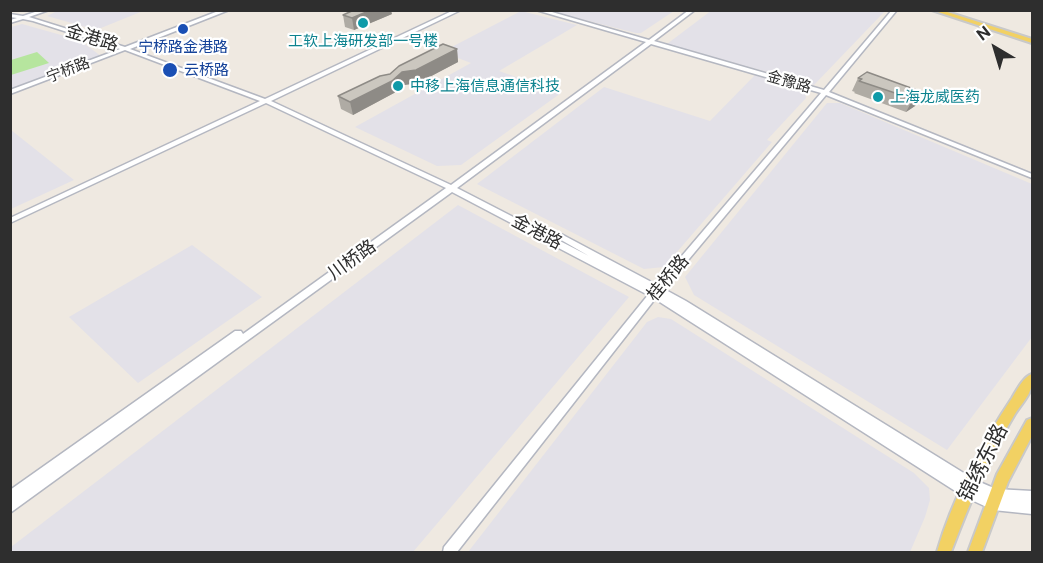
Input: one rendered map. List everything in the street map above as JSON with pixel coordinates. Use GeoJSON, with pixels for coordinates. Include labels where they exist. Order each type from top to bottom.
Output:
{"type":"FeatureCollection","features":[{"type":"Feature","properties":{"kind":"main road"},"geometry":{"type":"LineString","coordinates":[[934,10],[1032,39]]}},
{"type":"Feature","properties":{"kind":"main road"},"geometry":{"type":"LineString","coordinates":[[947,10],[1032,39]]}},
{"type":"Feature","properties":{"kind":"main road","name":"锦绣东路"},"geometry":{"type":"LineString","coordinates":[[944,552],[969,488],[992,441],[1032,379]]}},
{"type":"Feature","properties":{"kind":"main road","name":"锦绣东路"},"geometry":{"type":"LineString","coordinates":[[975,552],[995,499],[1032,423]]}},
{"type":"Feature","properties":{"kind":"street"},"geometry":{"type":"LineString","coordinates":[[25,16],[38,10]]}},
{"type":"Feature","properties":{"kind":"street"},"geometry":{"type":"LineString","coordinates":[[10,17],[25,16],[47,10]]}},
{"type":"Feature","properties":{"kind":"street","name":"宁桥路"},"geometry":{"type":"LineString","coordinates":[[10,92],[227,10]]}},
{"type":"Feature","properties":{"kind":"street"},"geometry":{"type":"LineString","coordinates":[[10,220],[459,10]]}},
{"type":"Feature","properties":{"kind":"street","name":"金豫路"},"geometry":{"type":"LineString","coordinates":[[538,10],[825,93],[1032,176]]}},
{"type":"Feature","properties":{"kind":"street","name":"川桥路"},"geometry":{"type":"LineString","coordinates":[[10,507],[688,10]]}},
{"type":"Feature","properties":{"kind":"street","name":"川桥路"},"geometry":{"type":"LineString","coordinates":[[647,41],[693,10]]}},
{"type":"Feature","properties":{"kind":"street","name":"桂桥路"},"geometry":{"type":"LineString","coordinates":[[449,552],[657,291],[895,10]]}},
{"type":"Feature","properties":{"kind":"street","name":"金港路"},"geometry":{"type":"LineString","coordinates":[[25,16],[129,48],[269,100],[452,184],[657,291],[969,488],[995,499],[1032,508]]}},
{"type":"Feature","properties":{"kind":"street","name":"川桥路"},"geometry":{"type":"LineString","coordinates":[[10,498],[452,184]]}},
{"type":"Feature","properties":{"kind":"street","name":"金港路"},"geometry":{"type":"LineString","coordinates":[[995,499],[1032,497]]}},
{"type":"Feature","properties":{"kind":"shaded area"},"geometry":{"type":"Polygon","coordinates":[[[59,10],[143,11],[96,30],[47,16],[59,10]]]}},
{"type":"Feature","properties":{"kind":"shaded area"},"geometry":{"type":"Polygon","coordinates":[[[712,10],[885,11],[814,85],[667,44],[712,10]]]}},
{"type":"Feature","properties":{"kind":"shaded area"},"geometry":{"type":"Polygon","coordinates":[[[521,11],[577,25],[499,71],[561,93],[461,165],[437,166],[355,127],[471,63],[442,52],[521,11]]]}},
{"type":"Feature","properties":{"kind":"shaded area"},"geometry":{"type":"Polygon","coordinates":[[[549,11],[674,11],[641,33],[636,33],[549,11]]]}},
{"type":"Feature","properties":{"kind":"shaded area"},"geometry":{"type":"Polygon","coordinates":[[[22,24],[79,40],[101,56],[11,89],[11,27],[22,24]]]}},
{"type":"Feature","properties":{"kind":"shaded area"},"geometry":{"type":"Polygon","coordinates":[[[755,75],[805,93],[806,98],[767,140],[772,142],[664,267],[644,269],[477,184],[604,87],[710,121],[755,75]]]}},
{"type":"Feature","properties":{"kind":"shaded area"},"geometry":{"type":"Polygon","coordinates":[[[827,103],[840,103],[1032,184],[1032,337],[947,450],[694,295],[685,277],[827,103]]]}},
{"type":"Feature","properties":{"kind":"shaded area"},"geometry":{"type":"Polygon","coordinates":[[[11,130],[74,180],[11,209],[11,130]]]}},
{"type":"Feature","properties":{"kind":"shaded area"},"geometry":{"type":"Polygon","coordinates":[[[458,205],[629,297],[413,552],[11,552],[11,547],[458,205]]]}},
{"type":"Feature","properties":{"kind":"shaded area"},"geometry":{"type":"Polygon","coordinates":[[[192,245],[262,297],[138,383],[69,317],[192,245]]]}},
{"type":"Feature","properties":{"kind":"shaded area"},"geometry":{"type":"Polygon","coordinates":[[[658,317],[671,319],[914,473],[929,488],[930,500],[910,552],[468,552],[647,322],[658,317]]]}},
{"type":"Feature","properties":{"kind":"green space"},"geometry":{"type":"Polygon","coordinates":[[[37,52],[49,63],[11,75],[11,60],[37,52]]]}},
{"type":"Feature","properties":{"kind":"building"},"geometry":{"type":"Polygon","coordinates":[[[354,10],[371,10],[352,18],[343,15],[354,10]]]}},
{"type":"Feature","properties":{"kind":"building"},"geometry":{"type":"Polygon","coordinates":[[[443,44],[457,49],[416,70],[402,72],[392,81],[350,102],[338,96],[380,76],[390,74],[399,66],[443,44]]]}},
{"type":"Feature","properties":{"kind":"building"},"geometry":{"type":"Polygon","coordinates":[[[867,72],[922,92],[913,99],[859,81],[862,79],[858,78],[867,72]]]}},
{"type":"Feature","properties":{"kind":"place","name":"工软上海研发部一号楼"},"geometry":{"type":"Point","coordinates":[363,23]}},
{"type":"Feature","properties":{"kind":"place","name":"宁桥路金港路"},"geometry":{"type":"Point","coordinates":[183,29]}},
{"type":"Feature","properties":{"kind":"place","name":"云桥路"},"geometry":{"type":"Point","coordinates":[170,70]}},
{"type":"Feature","properties":{"kind":"place","name":"中移上海信息通信科技"},"geometry":{"type":"Point","coordinates":[398,86]}},
{"type":"Feature","properties":{"kind":"place","name":"上海龙威医药"},"geometry":{"type":"Point","coordinates":[878,97]}}]}
